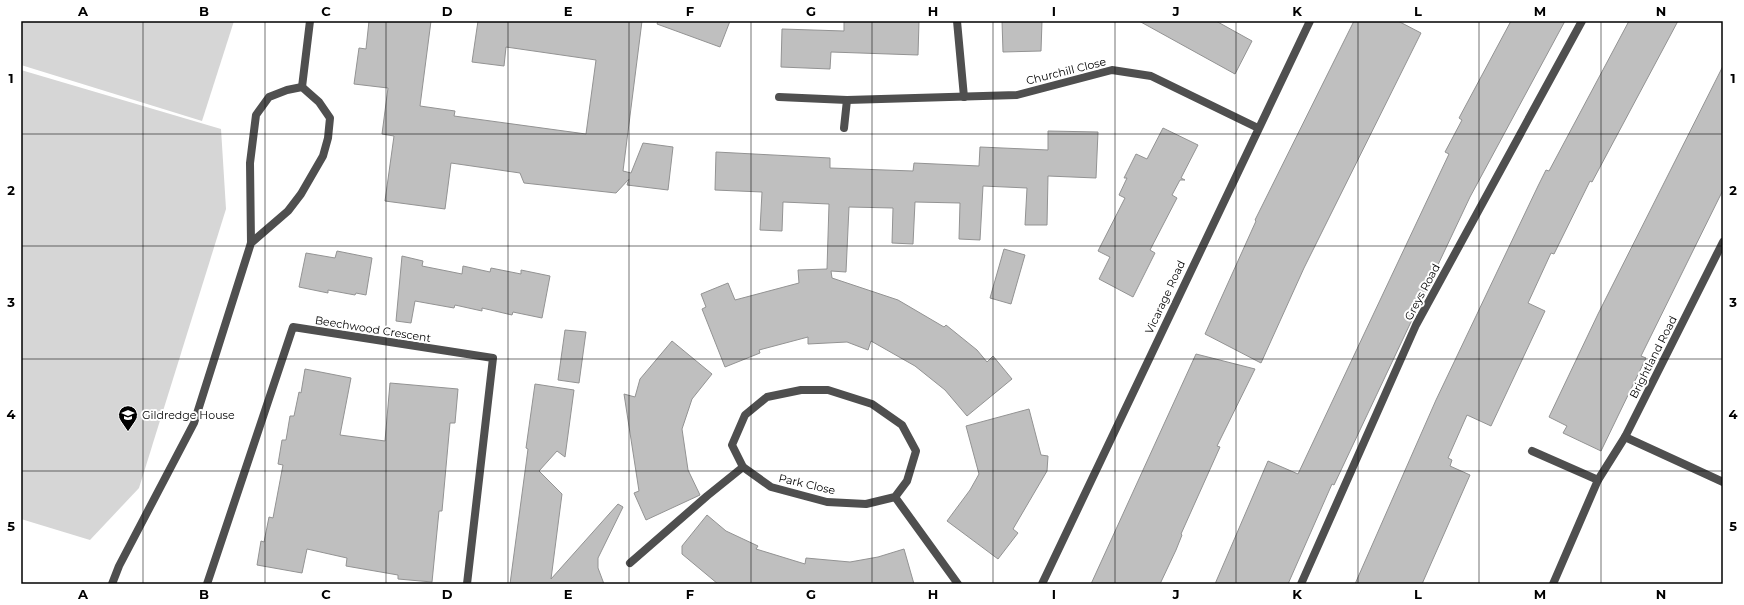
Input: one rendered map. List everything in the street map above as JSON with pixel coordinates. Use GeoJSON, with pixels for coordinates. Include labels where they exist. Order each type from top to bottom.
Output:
{"type":"FeatureCollection","features":[{"type":"Feature","properties":{"kind":"street"},"geometry":{"type":"LineString","coordinates":[[302,87],[310,21]]}},
{"type":"Feature","properties":{"kind":"street"},"geometry":{"type":"LineString","coordinates":[[957,21],[964,97]]}},
{"type":"Feature","properties":{"kind":"street","name":"Vicarage Road"},"geometry":{"type":"LineString","coordinates":[[1042,584],[1310,21]]}},
{"type":"Feature","properties":{"kind":"street","name":"Greys Road"},"geometry":{"type":"LineString","coordinates":[[1301,584],[1416,325],[1582,21]]}},
{"type":"Feature","properties":{"kind":"street","name":"Churchill Close"},"geometry":{"type":"LineString","coordinates":[[779,98],[846,100],[1016,95],[1112,70],[1151,76],[1258,128]]}},
{"type":"Feature","properties":{"kind":"street"},"geometry":{"type":"LineString","coordinates":[[112,584],[119,566],[194,423],[251,242],[250,164],[256,115],[269,97],[287,90],[302,87]]}},
{"type":"Feature","properties":{"kind":"street"},"geometry":{"type":"LineString","coordinates":[[251,242],[288,211],[301,194],[323,156],[328,138],[330,118],[319,102],[302,87]]}},
{"type":"Feature","properties":{"kind":"street"},"geometry":{"type":"LineString","coordinates":[[844,128],[846,100]]}},
{"type":"Feature","properties":{"kind":"street","name":"Brightland Road"},"geometry":{"type":"LineString","coordinates":[[1552,584],[1598,480],[1625,437],[1723,242]]}},
{"type":"Feature","properties":{"kind":"street","name":"Beechwood Crescent"},"geometry":{"type":"LineString","coordinates":[[207,584],[293,328],[493,358],[467,584]]}},
{"type":"Feature","properties":{"kind":"street","name":"Park Close"},"geometry":{"type":"LineString","coordinates":[[801,390],[828,390],[872,404],[902,425],[916,451],[907,481],[895,497],[866,504],[827,502],[771,487],[743,467],[732,445],[745,415],[767,397],[801,390]]}},
{"type":"Feature","properties":{"kind":"street"},"geometry":{"type":"LineString","coordinates":[[1625,437],[1723,482]]}},
{"type":"Feature","properties":{"kind":"street"},"geometry":{"type":"LineString","coordinates":[[1532,451],[1598,480]]}},
{"type":"Feature","properties":{"kind":"street"},"geometry":{"type":"LineString","coordinates":[[630,564],[707,496],[743,467]]}},
{"type":"Feature","properties":{"kind":"street"},"geometry":{"type":"LineString","coordinates":[[895,497],[958,584]]}},
{"type":"Feature","properties":{"kind":"shaded area"},"geometry":{"type":"Polygon","coordinates":[[[21,21],[234,21],[202,121],[21,65],[21,21]]]}},
{"type":"Feature","properties":{"kind":"shaded area"},"geometry":{"type":"Polygon","coordinates":[[[21,70],[221,129],[226,209],[139,488],[90,540],[21,519],[21,70]]]}},
{"type":"Feature","properties":{"kind":"building"},"geometry":{"type":"Polygon","coordinates":[[[369,21],[431,21],[420,106],[455,111],[454,116],[586,134],[596,60],[506,47],[504,66],[472,62],[478,21],[642,21],[623,171],[631,173],[643,143],[673,147],[668,190],[627,185],[629,179],[616,193],[524,183],[520,173],[451,163],[445,209],[385,201],[394,136],[382,134],[388,88],[354,84],[359,48],[366,49],[369,21]]]}},
{"type":"Feature","properties":{"kind":"building"},"geometry":{"type":"Polygon","coordinates":[[[658,21],[730,21],[720,47],[657,24],[658,21]]]}},
{"type":"Feature","properties":{"kind":"building"},"geometry":{"type":"Polygon","coordinates":[[[844,21],[919,21],[918,55],[831,52],[830,69],[781,67],[782,29],[844,31],[844,21]]]}},
{"type":"Feature","properties":{"kind":"building"},"geometry":{"type":"Polygon","coordinates":[[[1002,21],[1042,21],[1041,51],[1003,52],[1002,21]]]}},
{"type":"Feature","properties":{"kind":"building"},"geometry":{"type":"Polygon","coordinates":[[[1139,21],[1216,21],[1252,41],[1235,74],[1139,21]]]}},
{"type":"Feature","properties":{"kind":"building"},"geometry":{"type":"Polygon","coordinates":[[[1354,21],[1398,21],[1421,33],[1304,268],[1261,363],[1205,334],[1256,221],[1255,220],[1354,21]]]}},
{"type":"Feature","properties":{"kind":"building"},"geometry":{"type":"Polygon","coordinates":[[[1511,21],[1565,21],[1470,197],[1334,485],[1332,484],[1288,584],[1215,584],[1268,461],[1298,474],[1449,154],[1445,152],[1462,120],[1459,118],[1511,21]]]}},
{"type":"Feature","properties":{"kind":"building"},"geometry":{"type":"Polygon","coordinates":[[[1629,21],[1678,21],[1592,182],[1590,181],[1554,254],[1551,253],[1528,303],[1545,311],[1491,426],[1467,415],[1448,458],[1452,460],[1450,466],[1470,475],[1422,584],[1355,584],[1436,400],[1538,186],[1546,170],[1549,171],[1629,21]]]}},
{"type":"Feature","properties":{"kind":"building"},"geometry":{"type":"Polygon","coordinates":[[[1723,66],[1723,190],[1641,356],[1646,358],[1601,451],[1563,433],[1567,426],[1549,417],[1598,314],[1723,66]]]}},
{"type":"Feature","properties":{"kind":"building"},"geometry":{"type":"Polygon","coordinates":[[[1163,128],[1198,145],[1181,178],[1185,180],[1180,180],[1172,195],[1177,198],[1150,250],[1155,253],[1133,297],[1099,279],[1110,257],[1098,251],[1125,198],[1119,195],[1127,178],[1124,178],[1136,154],[1147,159],[1163,128]]]}},
{"type":"Feature","properties":{"kind":"building"},"geometry":{"type":"Polygon","coordinates":[[[1048,131],[1098,132],[1096,178],[1048,176],[1047,225],[1025,225],[1027,188],[983,186],[980,240],[959,239],[960,203],[915,202],[913,244],[892,243],[893,208],[849,207],[846,272],[831,271],[832,278],[898,300],[944,327],[946,325],[977,350],[987,362],[993,356],[1012,379],[967,416],[945,390],[915,366],[871,341],[868,350],[847,342],[808,344],[808,337],[759,350],[760,353],[725,367],[702,309],[706,307],[701,294],[728,283],[735,300],[799,283],[798,270],[827,269],[829,204],[783,202],[782,231],[760,230],[762,192],[715,190],[716,152],[830,158],[830,168],[913,171],[914,163],[979,166],[980,147],[1048,150],[1048,131]]]}},
{"type":"Feature","properties":{"kind":"building"},"geometry":{"type":"Polygon","coordinates":[[[1004,249],[1025,255],[1011,304],[990,298],[1004,249]]]}},
{"type":"Feature","properties":{"kind":"building"},"geometry":{"type":"Polygon","coordinates":[[[337,251],[372,258],[366,295],[356,293],[355,295],[328,290],[328,293],[299,287],[306,253],[335,258],[337,251]]]}},
{"type":"Feature","properties":{"kind":"building"},"geometry":{"type":"Polygon","coordinates":[[[402,256],[423,261],[422,266],[462,274],[463,266],[490,272],[491,268],[521,274],[521,270],[550,276],[542,318],[513,312],[512,315],[482,308],[482,311],[455,305],[454,308],[415,301],[411,323],[396,321],[402,256]]]}},
{"type":"Feature","properties":{"kind":"building"},"geometry":{"type":"Polygon","coordinates":[[[565,330],[586,332],[579,383],[558,380],[565,330]]]}},
{"type":"Feature","properties":{"kind":"building"},"geometry":{"type":"Polygon","coordinates":[[[672,341],[712,374],[692,399],[682,429],[688,470],[700,495],[646,520],[634,493],[639,491],[624,394],[635,397],[640,379],[672,341]]]}},
{"type":"Feature","properties":{"kind":"building"},"geometry":{"type":"Polygon","coordinates":[[[1196,354],[1255,369],[1217,446],[1220,447],[1181,534],[1182,535],[1176,550],[1160,584],[1091,584],[1196,354]]]}},
{"type":"Feature","properties":{"kind":"building"},"geometry":{"type":"Polygon","coordinates":[[[305,369],[351,378],[340,435],[385,441],[390,383],[458,389],[455,423],[450,423],[442,511],[439,511],[432,582],[398,579],[398,575],[346,566],[347,558],[307,549],[302,573],[257,565],[261,541],[264,542],[269,517],[273,518],[283,465],[278,464],[282,440],[286,440],[290,416],[294,416],[299,392],[301,393],[305,369]]]}},
{"type":"Feature","properties":{"kind":"building"},"geometry":{"type":"Polygon","coordinates":[[[535,384],[574,390],[565,457],[557,451],[539,471],[562,494],[551,579],[618,504],[623,507],[598,558],[598,568],[604,584],[510,584],[535,384]]]}},
{"type":"Feature","properties":{"kind":"building"},"geometry":{"type":"Polygon","coordinates":[[[1029,409],[1041,455],[1048,456],[1047,471],[1013,529],[1018,533],[998,559],[947,521],[970,490],[979,474],[966,426],[1029,409]]]}},
{"type":"Feature","properties":{"kind":"building"},"geometry":{"type":"Polygon","coordinates":[[[707,515],[726,531],[758,546],[756,549],[805,564],[806,558],[850,562],[878,557],[904,549],[914,584],[718,584],[682,554],[682,546],[707,515]]]}},
{"type":"Feature","properties":{"kind":"place","name":"Gildredge House"},"geometry":{"type":"Point","coordinates":[128,432]}}]}
